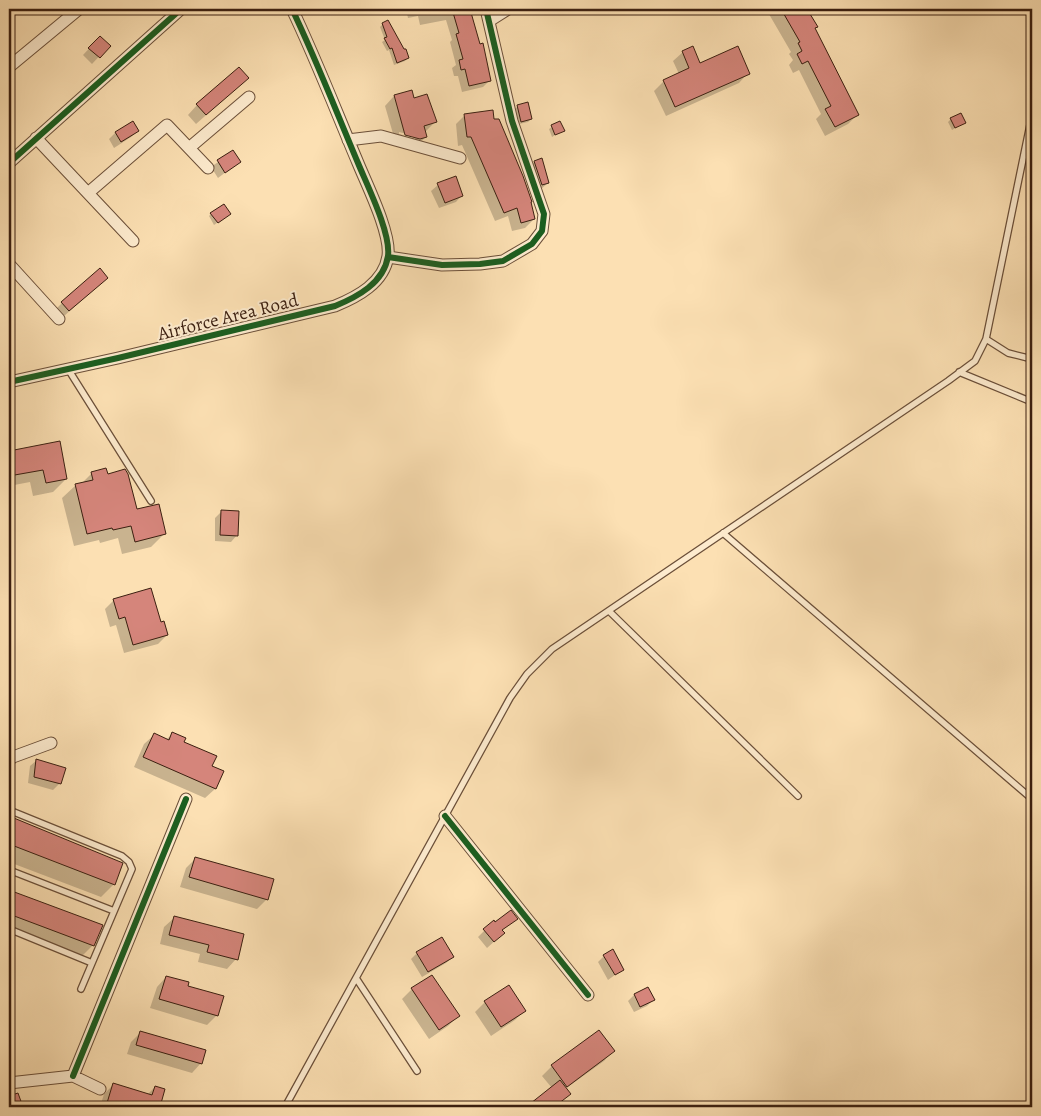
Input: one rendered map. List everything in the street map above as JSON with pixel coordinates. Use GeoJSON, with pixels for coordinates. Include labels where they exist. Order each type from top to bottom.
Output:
{"type":"FeatureCollection","features":[{"type":"Feature","properties":{"kind":"street"},"geometry":{"type":"LineString","coordinates":[[9,67],[79,9]]}},
{"type":"Feature","properties":{"kind":"street"},"geometry":{"type":"LineString","coordinates":[[9,162],[181,9]]}},
{"type":"Feature","properties":{"kind":"street"},"geometry":{"type":"LineString","coordinates":[[292,9],[311,49],[378,213],[388,242],[388,257],[442,265],[503,261],[532,244],[542,231],[544,214],[512,120],[486,9]]}},
{"type":"Feature","properties":{"kind":"street"},"geometry":{"type":"LineString","coordinates":[[489,21],[508,9]]}},
{"type":"Feature","properties":{"kind":"street"},"geometry":{"type":"LineString","coordinates":[[189,148],[249,97]]}},
{"type":"Feature","properties":{"kind":"street"},"geometry":{"type":"LineString","coordinates":[[88,193],[167,125],[208,168]]}},
{"type":"Feature","properties":{"kind":"street"},"geometry":{"type":"LineString","coordinates":[[348,140],[381,136],[460,158]]}},
{"type":"Feature","properties":{"kind":"street"},"geometry":{"type":"LineString","coordinates":[[36,138],[133,242]]}},
{"type":"Feature","properties":{"kind":"street","name":"Airforce Area Road"},"geometry":{"type":"LineString","coordinates":[[9,382],[128,356],[335,306],[356,297],[370,287],[381,274],[388,257]]}},
{"type":"Feature","properties":{"kind":"street"},"geometry":{"type":"LineString","coordinates":[[9,264],[59,319]]}},
{"type":"Feature","properties":{"kind":"street"},"geometry":{"type":"LineString","coordinates":[[9,760],[51,743]]}},
{"type":"Feature","properties":{"kind":"street"},"geometry":{"type":"LineString","coordinates":[[73,1076],[186,799]]}},
{"type":"Feature","properties":{"kind":"street"},"geometry":{"type":"LineString","coordinates":[[445,816],[588,995]]}},
{"type":"Feature","properties":{"kind":"street"},"geometry":{"type":"LineString","coordinates":[[9,1083],[73,1076],[100,1090]]}},
{"type":"Feature","properties":{"kind":"lane"},"geometry":{"type":"LineString","coordinates":[[285,1107],[510,698],[527,674],[552,649],[975,361],[986,339],[1032,115]]}},
{"type":"Feature","properties":{"kind":"lane"},"geometry":{"type":"LineString","coordinates":[[986,339],[1008,354],[1032,359]]}},
{"type":"Feature","properties":{"kind":"lane"},"geometry":{"type":"LineString","coordinates":[[68,369],[151,501]]}},
{"type":"Feature","properties":{"kind":"lane"},"geometry":{"type":"LineString","coordinates":[[959,372],[1032,402]]}},
{"type":"Feature","properties":{"kind":"lane"},"geometry":{"type":"LineString","coordinates":[[723,533],[1032,799]]}},
{"type":"Feature","properties":{"kind":"lane"},"geometry":{"type":"LineString","coordinates":[[608,610],[798,796]]}},
{"type":"Feature","properties":{"kind":"lane"},"geometry":{"type":"LineString","coordinates":[[9,810],[122,856],[129,862],[132,869],[81,989]]}},
{"type":"Feature","properties":{"kind":"lane"},"geometry":{"type":"LineString","coordinates":[[9,870],[114,911]]}},
{"type":"Feature","properties":{"kind":"lane"},"geometry":{"type":"LineString","coordinates":[[9,929],[92,963]]}},
{"type":"Feature","properties":{"kind":"lane"},"geometry":{"type":"LineString","coordinates":[[356,978],[417,1071]]}},
{"type":"Feature","properties":{"kind":"building"},"geometry":{"type":"Polygon","coordinates":[[[452,9],[470,9],[480,44],[483,43],[491,81],[469,86],[465,69],[461,70],[459,60],[463,59],[456,34],[459,33],[452,9]]]}},
{"type":"Feature","properties":{"kind":"building"},"geometry":{"type":"Polygon","coordinates":[[[781,9],[807,9],[818,27],[815,28],[859,115],[835,127],[825,109],[831,106],[808,61],[802,64],[797,54],[802,51],[798,43],[800,42],[781,9]]]}},
{"type":"Feature","properties":{"kind":"building"},"geometry":{"type":"Polygon","coordinates":[[[388,20],[404,49],[406,49],[409,58],[397,63],[392,48],[390,49],[384,38],[387,37],[382,23],[388,20]]]}},
{"type":"Feature","properties":{"kind":"building"},"geometry":{"type":"Polygon","coordinates":[[[100,36],[111,46],[100,58],[88,48],[100,36]]]}},
{"type":"Feature","properties":{"kind":"building"},"geometry":{"type":"Polygon","coordinates":[[[693,46],[700,63],[738,46],[750,74],[675,107],[663,80],[689,68],[682,51],[693,46]]]}},
{"type":"Feature","properties":{"kind":"building"},"geometry":{"type":"Polygon","coordinates":[[[239,67],[249,78],[206,115],[196,104],[239,67]]]}},
{"type":"Feature","properties":{"kind":"building"},"geometry":{"type":"Polygon","coordinates":[[[412,90],[414,98],[427,94],[437,122],[424,126],[427,137],[420,139],[405,135],[394,95],[412,90]]]}},
{"type":"Feature","properties":{"kind":"building"},"geometry":{"type":"Polygon","coordinates":[[[528,102],[532,119],[521,122],[517,105],[528,102]]]}},
{"type":"Feature","properties":{"kind":"building"},"geometry":{"type":"Polygon","coordinates":[[[493,110],[494,119],[499,119],[523,176],[532,202],[535,219],[521,223],[517,208],[504,213],[471,137],[467,137],[464,114],[493,110]]]}},
{"type":"Feature","properties":{"kind":"building"},"geometry":{"type":"Polygon","coordinates":[[[961,113],[966,123],[955,128],[950,118],[961,113]]]}},
{"type":"Feature","properties":{"kind":"building"},"geometry":{"type":"Polygon","coordinates":[[[133,121],[139,131],[121,142],[115,132],[133,121]]]}},
{"type":"Feature","properties":{"kind":"building"},"geometry":{"type":"Polygon","coordinates":[[[560,121],[565,131],[555,135],[551,125],[560,121]]]}},
{"type":"Feature","properties":{"kind":"building"},"geometry":{"type":"Polygon","coordinates":[[[233,150],[241,162],[225,173],[217,160],[233,150]]]}},
{"type":"Feature","properties":{"kind":"building"},"geometry":{"type":"Polygon","coordinates":[[[542,158],[549,183],[542,185],[534,161],[542,158]]]}},
{"type":"Feature","properties":{"kind":"building"},"geometry":{"type":"Polygon","coordinates":[[[456,176],[463,196],[445,203],[437,183],[456,176]]]}},
{"type":"Feature","properties":{"kind":"building"},"geometry":{"type":"Polygon","coordinates":[[[224,204],[231,214],[218,223],[210,213],[224,204]]]}},
{"type":"Feature","properties":{"kind":"building"},"geometry":{"type":"Polygon","coordinates":[[[100,268],[108,278],[69,311],[61,302],[100,268]]]}},
{"type":"Feature","properties":{"kind":"building"},"geometry":{"type":"Polygon","coordinates":[[[60,441],[67,479],[46,483],[43,470],[9,476],[9,451],[60,441]]]}},
{"type":"Feature","properties":{"kind":"building"},"geometry":{"type":"Polygon","coordinates":[[[106,468],[108,474],[125,469],[137,509],[159,504],[166,534],[135,542],[131,526],[87,534],[75,484],[93,480],[91,472],[106,468]]]}},
{"type":"Feature","properties":{"kind":"building"},"geometry":{"type":"Polygon","coordinates":[[[221,510],[239,511],[238,536],[220,535],[221,510]]]}},
{"type":"Feature","properties":{"kind":"building"},"geometry":{"type":"Polygon","coordinates":[[[151,588],[161,622],[164,621],[168,635],[133,645],[125,617],[119,619],[113,599],[151,588]]]}},
{"type":"Feature","properties":{"kind":"building"},"geometry":{"type":"Polygon","coordinates":[[[172,732],[186,738],[184,742],[217,756],[212,766],[224,771],[216,789],[143,757],[154,733],[169,740],[172,732]]]}},
{"type":"Feature","properties":{"kind":"building"},"geometry":{"type":"Polygon","coordinates":[[[36,759],[66,768],[61,784],[34,777],[36,759]]]}},
{"type":"Feature","properties":{"kind":"building"},"geometry":{"type":"Polygon","coordinates":[[[9,816],[123,863],[115,885],[9,844],[9,816]]]}},
{"type":"Feature","properties":{"kind":"building"},"geometry":{"type":"Polygon","coordinates":[[[195,857],[274,879],[268,900],[189,877],[195,857]]]}},
{"type":"Feature","properties":{"kind":"building"},"geometry":{"type":"Polygon","coordinates":[[[9,890],[103,925],[94,946],[9,914],[9,890]]]}},
{"type":"Feature","properties":{"kind":"building"},"geometry":{"type":"Polygon","coordinates":[[[511,910],[518,919],[502,930],[505,933],[494,942],[483,929],[511,910]]]}},
{"type":"Feature","properties":{"kind":"building"},"geometry":{"type":"Polygon","coordinates":[[[174,916],[244,934],[238,960],[207,952],[209,945],[169,935],[174,916]]]}},
{"type":"Feature","properties":{"kind":"building"},"geometry":{"type":"Polygon","coordinates":[[[442,937],[454,957],[428,972],[416,952],[442,937]]]}},
{"type":"Feature","properties":{"kind":"building"},"geometry":{"type":"Polygon","coordinates":[[[613,949],[624,970],[615,975],[603,955],[613,949]]]}},
{"type":"Feature","properties":{"kind":"building"},"geometry":{"type":"Polygon","coordinates":[[[432,975],[460,1016],[439,1030],[411,988],[432,975]]]}},
{"type":"Feature","properties":{"kind":"building"},"geometry":{"type":"Polygon","coordinates":[[[166,976],[189,982],[188,986],[224,996],[218,1016],[159,999],[166,976]]]}},
{"type":"Feature","properties":{"kind":"building"},"geometry":{"type":"Polygon","coordinates":[[[509,985],[526,1011],[501,1027],[484,1001],[509,985]]]}},
{"type":"Feature","properties":{"kind":"building"},"geometry":{"type":"Polygon","coordinates":[[[648,987],[655,1000],[640,1007],[634,994],[648,987]]]}},
{"type":"Feature","properties":{"kind":"building"},"geometry":{"type":"Polygon","coordinates":[[[599,1030],[615,1051],[567,1087],[551,1065],[599,1030]]]}},
{"type":"Feature","properties":{"kind":"building"},"geometry":{"type":"Polygon","coordinates":[[[140,1031],[206,1050],[202,1064],[136,1045],[140,1031]]]}},
{"type":"Feature","properties":{"kind":"building"},"geometry":{"type":"Polygon","coordinates":[[[560,1080],[571,1094],[554,1107],[526,1107],[560,1080]]]}},
{"type":"Feature","properties":{"kind":"building"},"geometry":{"type":"Polygon","coordinates":[[[113,1083],[152,1095],[155,1086],[165,1089],[160,1107],[122,1107],[107,1103],[113,1083]]]}},
{"type":"Feature","properties":{"kind":"building"},"geometry":{"type":"Polygon","coordinates":[[[18,1093],[23,1107],[9,1107],[9,1096],[18,1093]]]}},
{"type":"Feature","properties":{"kind":"cycle path"},"geometry":{"type":"LineString","coordinates":[[9,163],[181,9]]}},
{"type":"Feature","properties":{"kind":"cycle path"},"geometry":{"type":"LineString","coordinates":[[9,382],[335,306],[368,288],[381,274],[388,256],[388,246],[382,222],[318,66],[292,9]]}},
{"type":"Feature","properties":{"kind":"cycle path"},"geometry":{"type":"LineString","coordinates":[[388,257],[442,265],[503,261],[532,244],[542,231],[544,214],[512,121],[486,9]]}},
{"type":"Feature","properties":{"kind":"cycle path"},"geometry":{"type":"LineString","coordinates":[[73,1076],[186,799]]}},
{"type":"Feature","properties":{"kind":"cycle path"},"geometry":{"type":"LineString","coordinates":[[445,816],[588,995]]}}]}
